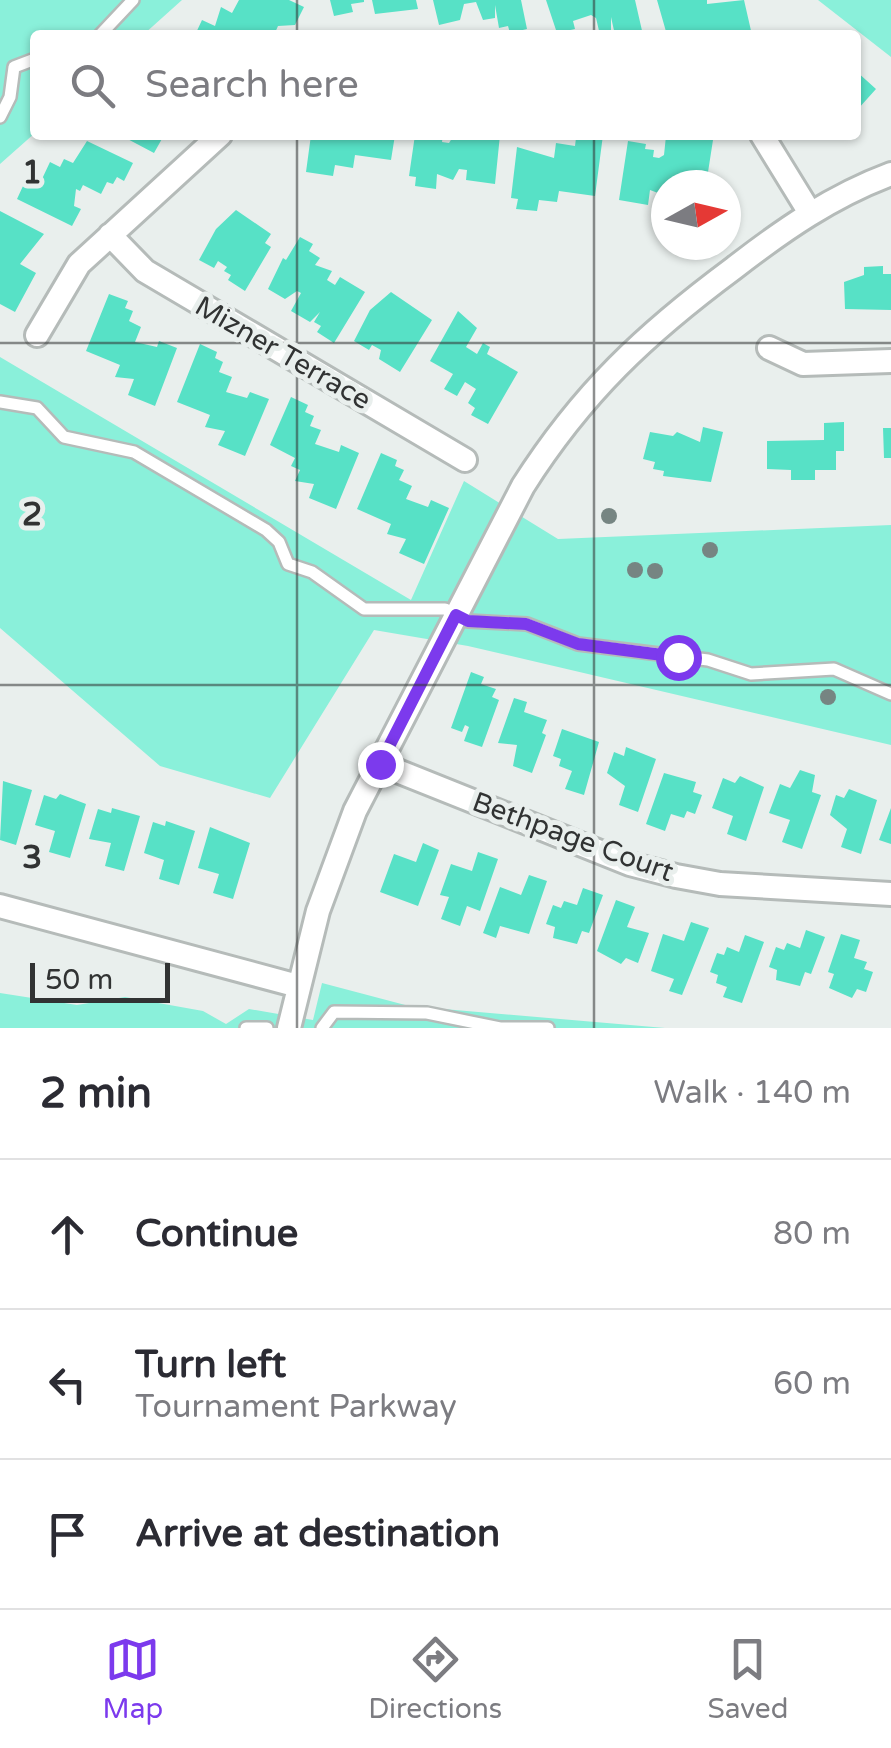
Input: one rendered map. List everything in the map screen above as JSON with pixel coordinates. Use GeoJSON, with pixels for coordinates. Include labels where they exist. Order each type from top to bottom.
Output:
{"type":"FeatureCollection","features":[{"type":"Feature","properties":{"kind":"street"},"geometry":{"type":"LineString","coordinates":[[38,335],[79,264],[214,140]]}},
{"type":"Feature","properties":{"kind":"street"},"geometry":{"type":"LineString","coordinates":[[765,140],[810,213]]}},
{"type":"Feature","properties":{"kind":"street"},"geometry":{"type":"LineString","coordinates":[[288,1028],[342,845],[523,486],[588,394],[661,322],[810,213],[891,174]]}},
{"type":"Feature","properties":{"kind":"street","name":"Mizner Terrace"},"geometry":{"type":"LineString","coordinates":[[110,234],[144,272],[465,460]]}},
{"type":"Feature","properties":{"kind":"street"},"geometry":{"type":"LineString","coordinates":[[769,348],[804,364],[891,362]]}},
{"type":"Feature","properties":{"kind":"street","name":"Bethpage Court"},"geometry":{"type":"LineString","coordinates":[[380,764],[630,864],[676,876],[891,894]]}},
{"type":"Feature","properties":{"kind":"street"},"geometry":{"type":"LineString","coordinates":[[0,906],[298,986]]}},
{"type":"Feature","properties":{"kind":"lane"},"geometry":{"type":"LineString","coordinates":[[105,30],[133,0]]}},
{"type":"Feature","properties":{"kind":"lane"},"geometry":{"type":"LineString","coordinates":[[2,110],[14,66],[30,61]]}},
{"type":"Feature","properties":{"kind":"lane"},"geometry":{"type":"LineString","coordinates":[[0,402],[37,408],[64,438],[113,446],[142,456],[266,530],[279,542],[288,564],[312,572],[355,605],[384,612],[438,608],[468,621],[514,622],[578,644],[708,660],[751,674],[834,669],[891,694]]}},
{"type":"Feature","properties":{"kind":"lane"},"geometry":{"type":"LineString","coordinates":[[322,1028],[334,1012],[426,1014],[500,1028],[548,1028]]}},
{"type":"Feature","properties":{"kind":"lane"},"geometry":{"type":"LineString","coordinates":[[246,1028],[267,1028]]}},
{"type":"Feature","properties":{"kind":"green space"},"geometry":{"type":"Polygon","coordinates":[[[0,0],[182,0],[149,30],[30,30],[30,137],[0,164],[0,0]]]}},
{"type":"Feature","properties":{"kind":"green space"},"geometry":{"type":"Polygon","coordinates":[[[818,0],[891,0],[891,57],[818,0]]]}},
{"type":"Feature","properties":{"kind":"green space"},"geometry":{"type":"Polygon","coordinates":[[[0,357],[411,600],[464,481],[558,539],[891,525],[891,745],[468,646],[374,630],[270,798],[160,766],[0,628],[0,357]]]}},
{"type":"Feature","properties":{"kind":"green space"},"geometry":{"type":"Polygon","coordinates":[[[322,983],[409,1006],[665,1028],[0,1028],[0,993],[77,1005],[125,997],[203,1011],[226,1024],[249,1009],[313,1020],[322,983]]]}},
{"type":"Feature","properties":{"kind":"building"},"geometry":{"type":"Polygon","coordinates":[[[239,0],[289,0],[304,7],[295,25],[278,26],[276,30],[197,30],[202,20],[215,26],[221,7],[232,13],[239,0]]]}},
{"type":"Feature","properties":{"kind":"building"},"geometry":{"type":"Polygon","coordinates":[[[330,0],[364,2],[351,4],[353,12],[334,16],[330,0]]]}},
{"type":"Feature","properties":{"kind":"building"},"geometry":{"type":"Polygon","coordinates":[[[372,0],[416,0],[418,9],[375,14],[372,0]]]}},
{"type":"Feature","properties":{"kind":"building"},"geometry":{"type":"Polygon","coordinates":[[[433,0],[521,0],[527,29],[499,28],[495,5],[495,18],[483,20],[476,2],[464,4],[460,20],[439,25],[433,0]]]}},
{"type":"Feature","properties":{"kind":"building"},"geometry":{"type":"Polygon","coordinates":[[[546,0],[635,0],[642,30],[614,30],[611,17],[611,30],[599,30],[596,18],[591,15],[573,21],[575,29],[556,30],[546,0]]]}},
{"type":"Feature","properties":{"kind":"building"},"geometry":{"type":"Polygon","coordinates":[[[657,0],[707,0],[707,4],[744,0],[751,30],[666,30],[657,0]]]}},
{"type":"Feature","properties":{"kind":"building"},"geometry":{"type":"Polygon","coordinates":[[[861,76],[876,89],[861,106],[861,76]]]}},
{"type":"Feature","properties":{"kind":"building"},"geometry":{"type":"Polygon","coordinates":[[[129,140],[161,140],[154,153],[129,140]]]}},
{"type":"Feature","properties":{"kind":"building"},"geometry":{"type":"Polygon","coordinates":[[[310,140],[394,140],[391,160],[355,155],[353,168],[335,165],[333,176],[306,172],[310,140]]]}},
{"type":"Feature","properties":{"kind":"building"},"geometry":{"type":"Polygon","coordinates":[[[414,140],[499,140],[495,184],[466,180],[467,170],[459,169],[453,180],[437,174],[436,189],[415,186],[416,177],[409,176],[414,140]]]}},
{"type":"Feature","properties":{"kind":"building"},"geometry":{"type":"Polygon","coordinates":[[[576,140],[602,140],[595,196],[559,191],[557,202],[539,200],[537,211],[516,209],[518,199],[511,198],[517,147],[554,158],[556,143],[575,146],[576,140]]]}},
{"type":"Feature","properties":{"kind":"building"},"geometry":{"type":"Polygon","coordinates":[[[666,140],[713,140],[708,170],[651,170],[648,205],[619,200],[628,141],[646,144],[645,149],[654,150],[653,157],[664,155],[666,140]]]}},
{"type":"Feature","properties":{"kind":"building"},"geometry":{"type":"Polygon","coordinates":[[[87,141],[133,163],[124,181],[117,177],[113,184],[107,182],[101,194],[83,185],[80,191],[76,189],[74,206],[81,209],[72,226],[17,199],[29,173],[42,179],[50,162],[60,167],[64,159],[73,163],[87,141]]]}},
{"type":"Feature","properties":{"kind":"building"},"geometry":{"type":"Polygon","coordinates":[[[236,210],[271,234],[265,243],[271,247],[245,291],[228,280],[231,275],[224,271],[227,267],[218,261],[214,268],[199,260],[216,229],[236,210]]]}},
{"type":"Feature","properties":{"kind":"building"},"geometry":{"type":"Polygon","coordinates":[[[0,211],[44,234],[20,264],[36,273],[15,312],[0,304],[0,211]]]}},
{"type":"Feature","properties":{"kind":"building"},"geometry":{"type":"Polygon","coordinates":[[[300,237],[313,244],[309,251],[320,258],[315,265],[332,271],[327,280],[335,285],[340,277],[365,292],[334,343],[317,332],[321,326],[314,322],[320,312],[310,322],[291,311],[301,293],[297,291],[285,299],[268,289],[283,258],[286,260],[300,237]]]}},
{"type":"Feature","properties":{"kind":"building"},"geometry":{"type":"Polygon","coordinates":[[[883,266],[883,274],[891,274],[891,310],[845,309],[844,282],[864,275],[864,267],[883,266]]]}},
{"type":"Feature","properties":{"kind":"building"},"geometry":{"type":"Polygon","coordinates":[[[391,292],[432,320],[400,372],[379,359],[381,350],[372,345],[369,350],[354,341],[370,310],[391,292]]]}},
{"type":"Feature","properties":{"kind":"building"},"geometry":{"type":"Polygon","coordinates":[[[109,294],[128,301],[125,308],[133,311],[129,321],[141,327],[135,342],[157,347],[159,341],[177,348],[155,406],[128,395],[134,379],[115,377],[120,365],[86,351],[109,294]]]}},
{"type":"Feature","properties":{"kind":"building"},"geometry":{"type":"Polygon","coordinates":[[[458,311],[477,328],[466,347],[477,354],[483,343],[490,347],[487,354],[518,372],[488,424],[471,415],[475,408],[468,403],[476,389],[465,382],[457,396],[444,389],[453,374],[430,361],[458,311]]]}},
{"type":"Feature","properties":{"kind":"building"},"geometry":{"type":"Polygon","coordinates":[[[200,344],[217,352],[215,358],[223,362],[219,372],[232,377],[226,392],[247,398],[250,392],[269,399],[245,456],[218,445],[225,431],[205,427],[210,415],[177,402],[200,344]]]}},
{"type":"Feature","properties":{"kind":"building"},"geometry":{"type":"Polygon","coordinates":[[[291,397],[308,405],[305,412],[314,416],[310,426],[321,430],[315,444],[339,452],[341,445],[359,453],[336,509],[309,498],[314,484],[295,481],[300,470],[291,466],[295,458],[270,445],[291,397]]]}},
{"type":"Feature","properties":{"kind":"building"},"geometry":{"type":"Polygon","coordinates":[[[844,422],[844,451],[836,451],[836,470],[815,470],[815,480],[791,480],[791,470],[767,469],[767,441],[824,440],[824,423],[844,422]]]}},
{"type":"Feature","properties":{"kind":"building"},"geometry":{"type":"Polygon","coordinates":[[[703,427],[723,432],[711,482],[663,476],[664,471],[653,469],[655,462],[643,459],[650,432],[673,436],[677,432],[700,442],[703,427]]]}},
{"type":"Feature","properties":{"kind":"building"},"geometry":{"type":"Polygon","coordinates":[[[883,428],[891,428],[891,458],[884,458],[883,428]]]}},
{"type":"Feature","properties":{"kind":"building"},"geometry":{"type":"Polygon","coordinates":[[[381,453],[397,460],[395,466],[404,470],[399,480],[412,486],[406,499],[428,507],[431,500],[449,508],[424,564],[399,553],[406,539],[387,534],[391,524],[357,509],[381,453]]]}},
{"type":"Feature","properties":{"kind":"building"},"geometry":{"type":"Polygon","coordinates":[[[471,672],[484,677],[481,684],[496,689],[492,697],[499,700],[482,747],[464,741],[469,727],[465,725],[462,732],[451,728],[471,672]]]}},
{"type":"Feature","properties":{"kind":"building"},"geometry":{"type":"Polygon","coordinates":[[[514,698],[527,702],[524,712],[547,720],[542,733],[546,735],[532,773],[513,766],[517,745],[498,743],[514,698]]]}},
{"type":"Feature","properties":{"kind":"building"},"geometry":{"type":"Polygon","coordinates":[[[562,729],[599,742],[584,795],[565,789],[572,771],[559,766],[561,759],[553,756],[562,729]]]}},
{"type":"Feature","properties":{"kind":"building"},"geometry":{"type":"Polygon","coordinates":[[[626,747],[656,759],[638,812],[619,805],[625,786],[607,773],[614,752],[624,756],[626,747]]]}},
{"type":"Feature","properties":{"kind":"building"},"geometry":{"type":"Polygon","coordinates":[[[800,770],[815,775],[812,792],[821,795],[802,849],[782,842],[790,820],[769,813],[780,784],[790,788],[800,770]]]}},
{"type":"Feature","properties":{"kind":"building"},"geometry":{"type":"Polygon","coordinates":[[[664,773],[696,782],[693,792],[702,795],[695,814],[687,811],[684,818],[671,814],[665,831],[646,824],[664,773]]]}},
{"type":"Feature","properties":{"kind":"building"},"geometry":{"type":"Polygon","coordinates":[[[740,776],[764,787],[746,841],[727,834],[733,816],[712,808],[723,778],[735,783],[740,776]]]}},
{"type":"Feature","properties":{"kind":"building"},"geometry":{"type":"Polygon","coordinates":[[[3,781],[32,790],[16,845],[0,840],[3,781]]]}},
{"type":"Feature","properties":{"kind":"building"},"geometry":{"type":"Polygon","coordinates":[[[849,789],[877,800],[861,854],[841,847],[847,829],[830,815],[836,795],[844,798],[849,789]]]}},
{"type":"Feature","properties":{"kind":"building"},"geometry":{"type":"Polygon","coordinates":[[[60,794],[86,804],[70,858],[49,852],[55,831],[35,825],[44,795],[56,799],[60,794]]]}},
{"type":"Feature","properties":{"kind":"building"},"geometry":{"type":"Polygon","coordinates":[[[112,808],[140,816],[124,871],[105,866],[111,843],[89,839],[98,809],[111,813],[112,808]]]}},
{"type":"Feature","properties":{"kind":"building"},"geometry":{"type":"Polygon","coordinates":[[[891,808],[891,844],[879,840],[891,808]]]}},
{"type":"Feature","properties":{"kind":"building"},"geometry":{"type":"Polygon","coordinates":[[[166,821],[195,831],[179,885],[159,879],[164,860],[144,853],[153,822],[165,826],[166,821]]]}},
{"type":"Feature","properties":{"kind":"building"},"geometry":{"type":"Polygon","coordinates":[[[210,827],[250,843],[233,899],[213,893],[219,874],[198,868],[210,827]]]}},
{"type":"Feature","properties":{"kind":"building"},"geometry":{"type":"Polygon","coordinates":[[[423,843],[439,850],[418,906],[380,892],[394,854],[416,862],[423,843]]]}},
{"type":"Feature","properties":{"kind":"building"},"geometry":{"type":"Polygon","coordinates":[[[478,852],[498,859],[480,911],[467,906],[460,926],[441,919],[449,897],[440,895],[451,864],[472,871],[478,852]]]}},
{"type":"Feature","properties":{"kind":"building"},"geometry":{"type":"Polygon","coordinates":[[[529,875],[547,881],[529,934],[500,926],[496,938],[483,933],[500,887],[521,895],[529,875]]]}},
{"type":"Feature","properties":{"kind":"building"},"geometry":{"type":"Polygon","coordinates":[[[583,888],[603,895],[589,933],[582,931],[577,944],[553,938],[555,927],[546,924],[553,905],[561,908],[564,901],[577,905],[583,888]]]}},
{"type":"Feature","properties":{"kind":"building"},"geometry":{"type":"Polygon","coordinates":[[[616,900],[635,907],[627,927],[649,933],[638,963],[626,958],[621,964],[597,951],[616,900]]]}},
{"type":"Feature","properties":{"kind":"building"},"geometry":{"type":"Polygon","coordinates":[[[691,922],[709,928],[682,995],[669,991],[674,979],[651,971],[663,934],[684,941],[691,922]]]}},
{"type":"Feature","properties":{"kind":"building"},"geometry":{"type":"Polygon","coordinates":[[[806,930],[825,937],[811,974],[805,972],[800,986],[776,980],[777,970],[769,967],[776,947],[784,950],[787,943],[800,948],[806,930]]]}},
{"type":"Feature","properties":{"kind":"building"},"geometry":{"type":"Polygon","coordinates":[[[841,934],[860,940],[854,958],[867,962],[864,969],[873,972],[866,992],[857,989],[852,998],[829,988],[834,974],[828,972],[841,934]]]}},
{"type":"Feature","properties":{"kind":"building"},"geometry":{"type":"Polygon","coordinates":[[[745,935],[764,942],[742,1003],[723,997],[727,987],[716,983],[718,975],[710,972],[717,953],[724,955],[727,947],[739,952],[745,935]]]}},
{"type":"Feature","properties":{"kind":"route"},"geometry":{"type":"LineString","coordinates":[[380,764],[456,615],[468,621],[490,619],[526,624],[585,646],[678,657]]}}]}
